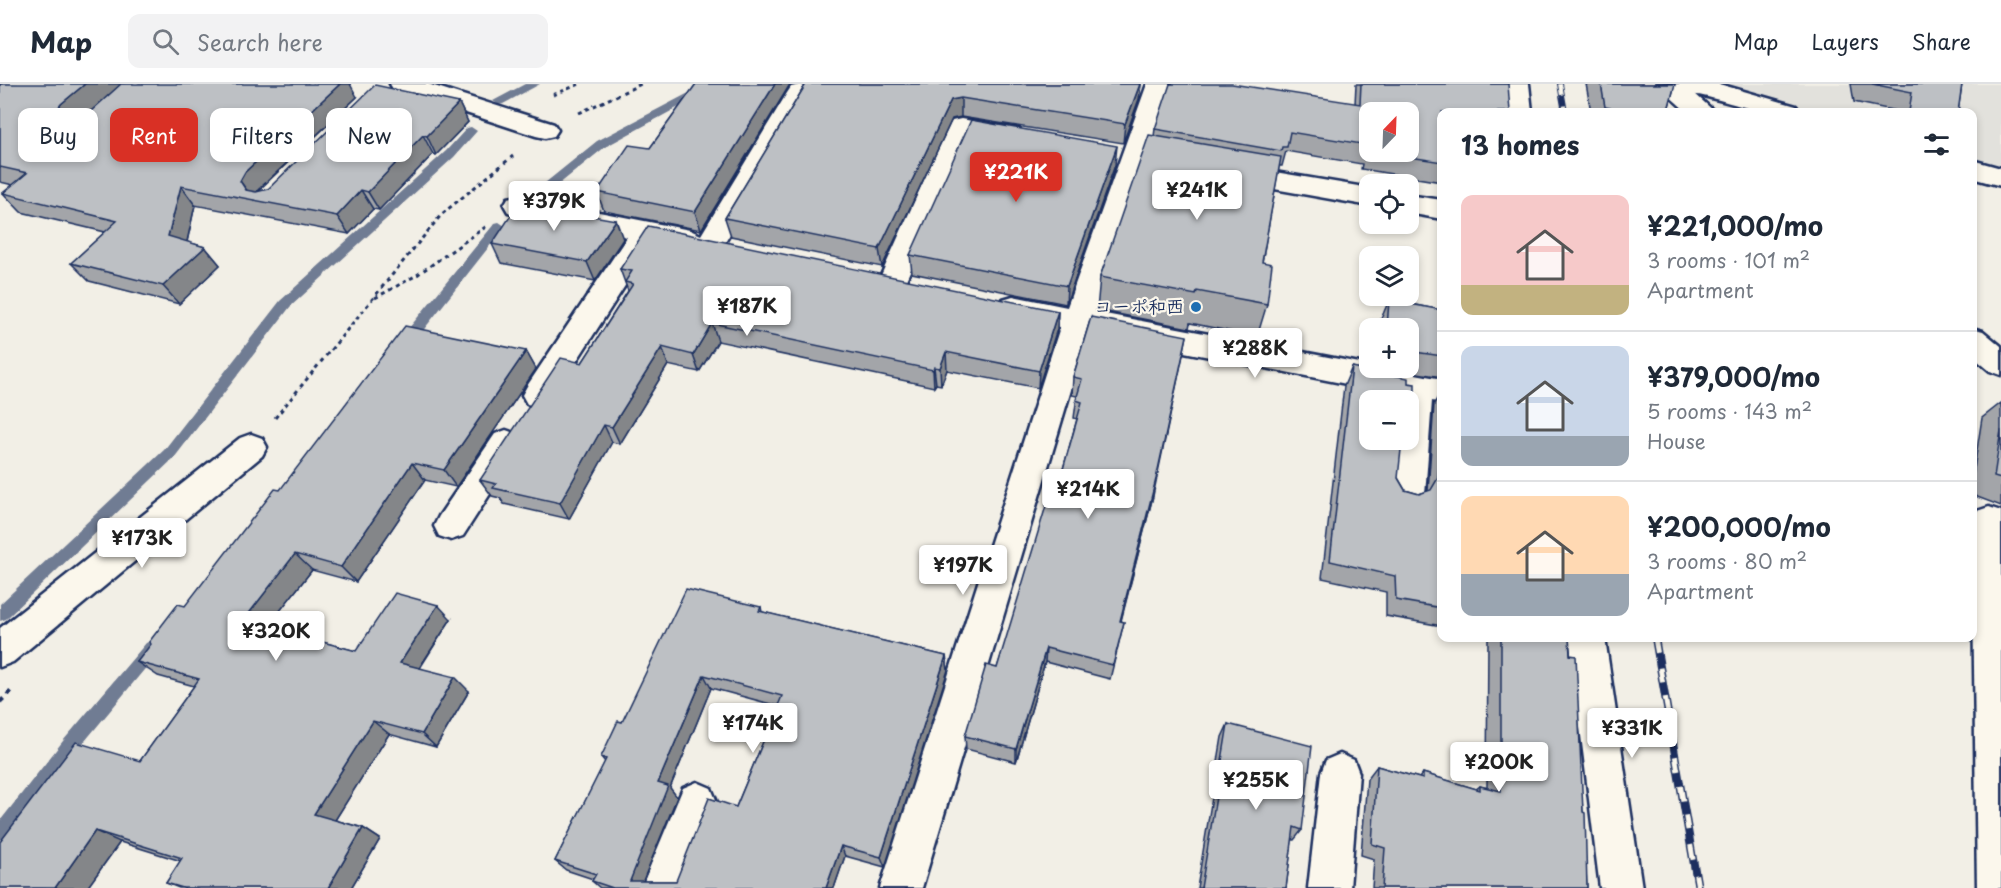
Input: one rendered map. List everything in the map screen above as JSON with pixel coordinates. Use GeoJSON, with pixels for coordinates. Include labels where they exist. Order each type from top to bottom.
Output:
{"type":"FeatureCollection","features":[{"type":"Feature","properties":{"kind":"street"},"geometry":{"type":"LineString","coordinates":[[900,888],[1077,320],[1136,157],[1159,84]]}},
{"type":"Feature","properties":{"kind":"street"},"geometry":{"type":"LineString","coordinates":[[1517,84],[1520,108]]}},
{"type":"Feature","properties":{"kind":"street"},"geometry":{"type":"LineString","coordinates":[[1671,86],[1697,108]]}},
{"type":"Feature","properties":{"kind":"street"},"geometry":{"type":"LineString","coordinates":[[1671,86],[1701,87],[1773,108]]}},
{"type":"Feature","properties":{"kind":"street"},"geometry":{"type":"LineString","coordinates":[[390,87],[545,130]]}},
{"type":"Feature","properties":{"kind":"street"},"geometry":{"type":"LineString","coordinates":[[518,205],[721,247],[800,93]]}},
{"type":"Feature","properties":{"kind":"street"},"geometry":{"type":"LineString","coordinates":[[892,282],[961,127],[1031,139]]}},
{"type":"Feature","properties":{"kind":"street"},"geometry":{"type":"LineString","coordinates":[[1206,169],[1359,196]]}},
{"type":"Feature","properties":{"kind":"street"},"geometry":{"type":"LineString","coordinates":[[1977,170],[2001,177]]}},
{"type":"Feature","properties":{"kind":"street"},"geometry":{"type":"LineString","coordinates":[[1419,206],[1437,209]]}},
{"type":"Feature","properties":{"kind":"street"},"geometry":{"type":"LineString","coordinates":[[452,526],[646,231]]}},
{"type":"Feature","properties":{"kind":"street"},"geometry":{"type":"LineString","coordinates":[[985,301],[1430,388],[1408,495]]}},
{"type":"Feature","properties":{"kind":"street"},"geometry":{"type":"LineString","coordinates":[[1977,343],[2001,363]]}},
{"type":"Feature","properties":{"kind":"street"},"geometry":{"type":"LineString","coordinates":[[0,650],[251,447]]}},
{"type":"Feature","properties":{"kind":"street"},"geometry":{"type":"LineString","coordinates":[[1987,521],[1998,888]]}},
{"type":"Feature","properties":{"kind":"street"},"geometry":{"type":"LineString","coordinates":[[1588,642],[1621,888]]}},
{"type":"Feature","properties":{"kind":"street"},"geometry":{"type":"LineString","coordinates":[[1329,888],[1340,773]]}},
{"type":"Feature","properties":{"kind":"street"},"geometry":{"type":"LineString","coordinates":[[662,888],[697,802]]}},
{"type":"Feature","properties":{"kind":"path"},"geometry":{"type":"LineString","coordinates":[[251,447],[442,214],[545,130],[641,84]]}},
{"type":"Feature","properties":{"kind":"path"},"geometry":{"type":"LineString","coordinates":[[0,702],[17,686]]}},
{"type":"Feature","properties":{"kind":"shaded area"},"geometry":{"type":"Polygon","coordinates":[[[1703,84],[2001,84],[2001,172],[1977,165],[1977,108],[1785,108],[1703,84]]]}},
{"type":"Feature","properties":{"kind":"building"},"geometry":{"type":"Polygon","coordinates":[[[0,84],[85,84],[58,108],[18,108],[18,162],[98,162],[98,108],[94,108],[121,84],[340,84],[314,108],[210,108],[210,162],[256,162],[245,172],[240,181],[246,190],[256,192],[268,189],[296,162],[314,162],[314,144],[326,133],[326,162],[397,162],[368,192],[361,190],[337,216],[181,186],[168,236],[205,247],[163,286],[71,263],[117,221],[3,193],[27,173],[0,167],[0,84]]]}},
{"type":"Feature","properties":{"kind":"building"},"geometry":{"type":"Polygon","coordinates":[[[696,84],[775,84],[695,212],[597,192],[629,145],[650,148],[696,84]]]}},
{"type":"Feature","properties":{"kind":"building"},"geometry":{"type":"Polygon","coordinates":[[[806,84],[1140,84],[1125,124],[961,98],[951,100],[879,249],[725,218],[806,84]]]}},
{"type":"Feature","properties":{"kind":"building"},"geometry":{"type":"Polygon","coordinates":[[[1170,84],[1232,84],[1359,104],[1359,144],[1290,132],[1287,147],[1282,147],[1281,151],[1155,129],[1170,84]]]}},
{"type":"Feature","properties":{"kind":"building"},"geometry":{"type":"Polygon","coordinates":[[[1361,84],[1508,84],[1510,108],[1437,108],[1437,161],[1419,158],[1419,102],[1360,102],[1361,84]]]}},
{"type":"Feature","properties":{"kind":"building"},"geometry":{"type":"Polygon","coordinates":[[[1601,84],[1675,84],[1669,108],[1605,107],[1601,84]]]}},
{"type":"Feature","properties":{"kind":"building"},"geometry":{"type":"Polygon","coordinates":[[[1872,84],[1962,84],[1959,108],[1910,108],[1912,92],[1872,84]]]}},
{"type":"Feature","properties":{"kind":"building"},"geometry":{"type":"Polygon","coordinates":[[[375,85],[459,103],[427,136],[423,135],[412,146],[412,108],[351,108],[375,85]]]}},
{"type":"Feature","properties":{"kind":"building"},"geometry":{"type":"Polygon","coordinates":[[[971,120],[1117,146],[1067,286],[910,255],[971,120]]]}},
{"type":"Feature","properties":{"kind":"building"},"geometry":{"type":"Polygon","coordinates":[[[1149,135],[1281,157],[1262,262],[1272,264],[1267,304],[1197,291],[1196,295],[1100,277],[1149,135]]]}},
{"type":"Feature","properties":{"kind":"building"},"geometry":{"type":"Polygon","coordinates":[[[519,203],[616,220],[587,262],[492,244],[519,203]]]}},
{"type":"Feature","properties":{"kind":"building"},"geometry":{"type":"Polygon","coordinates":[[[648,226],[1058,311],[1039,371],[946,352],[940,368],[934,367],[933,370],[712,323],[693,355],[662,347],[612,427],[604,425],[560,503],[493,488],[496,484],[480,480],[561,358],[582,363],[633,284],[625,282],[632,271],[620,269],[648,226]]]}},
{"type":"Feature","properties":{"kind":"building"},"geometry":{"type":"Polygon","coordinates":[[[1389,306],[1419,306],[1437,309],[1437,355],[1419,353],[1419,318],[1388,318],[1389,306]]]}},
{"type":"Feature","properties":{"kind":"building"},"geometry":{"type":"Polygon","coordinates":[[[1091,317],[1187,336],[1156,479],[1120,621],[1124,622],[1113,665],[1046,648],[1016,749],[965,736],[986,665],[997,668],[1052,486],[1058,487],[1082,402],[1076,400],[1082,379],[1073,377],[1091,317]]]}},
{"type":"Feature","properties":{"kind":"building"},"geometry":{"type":"Polygon","coordinates":[[[405,326],[526,351],[444,470],[412,463],[341,567],[295,554],[243,621],[356,651],[395,593],[438,605],[400,663],[455,677],[422,734],[373,721],[314,814],[363,828],[328,888],[183,888],[166,883],[182,858],[95,831],[55,888],[0,888],[0,842],[76,742],[140,761],[199,679],[137,662],[151,644],[149,642],[178,604],[185,606],[275,489],[280,490],[405,326]]]}},
{"type":"Feature","properties":{"kind":"building"},"geometry":{"type":"Polygon","coordinates":[[[1352,367],[1359,368],[1359,378],[1408,378],[1408,383],[1415,384],[1415,390],[1359,390],[1359,450],[1401,450],[1398,478],[1405,490],[1419,494],[1431,490],[1437,480],[1437,607],[1396,600],[1395,576],[1330,561],[1352,367]]]}},
{"type":"Feature","properties":{"kind":"building"},"geometry":{"type":"Polygon","coordinates":[[[2001,430],[2001,479],[1994,477],[2001,430]]]}},
{"type":"Feature","properties":{"kind":"building"},"geometry":{"type":"Polygon","coordinates":[[[686,589],[761,607],[759,611],[946,656],[881,857],[841,846],[826,888],[613,888],[592,881],[596,874],[555,861],[606,759],[601,757],[618,721],[622,722],[686,589]],[[704,675],[658,783],[668,786],[630,881],[676,881],[709,798],[736,807],[782,696],[704,675]]]}},
{"type":"Feature","properties":{"kind":"building"},"geometry":{"type":"Polygon","coordinates":[[[1501,642],[1569,642],[1570,655],[1576,656],[1587,888],[1382,888],[1385,848],[1372,844],[1377,766],[1423,779],[1423,773],[1480,790],[1480,786],[1501,791],[1501,642]]]}},
{"type":"Feature","properties":{"kind":"building"},"geometry":{"type":"Polygon","coordinates":[[[1228,724],[1312,746],[1302,830],[1294,827],[1286,888],[1201,888],[1228,724]]]}},
{"type":"Feature","properties":{"kind":"waterway"},"geometry":{"type":"LineString","coordinates":[[499,101],[534,84]]}},
{"type":"Feature","properties":{"kind":"waterway"},"geometry":{"type":"LineString","coordinates":[[549,186],[601,144],[715,84]]}},
{"type":"Feature","properties":{"kind":"waterway"},"geometry":{"type":"LineString","coordinates":[[0,614],[169,454],[285,304],[450,154],[471,131]]}},
{"type":"Feature","properties":{"kind":"waterway"},"geometry":{"type":"LineString","coordinates":[[405,343],[499,226]]}},
{"type":"Feature","properties":{"kind":"waterway"},"geometry":{"type":"LineString","coordinates":[[0,836],[69,747],[152,648]]}},
{"type":"Feature","properties":{"kind":"railway"},"geometry":{"type":"LineString","coordinates":[[1560,84],[1564,108]]}},
{"type":"Feature","properties":{"kind":"railway"},"geometry":{"type":"LineString","coordinates":[[1656,642],[1698,888]]}},
{"type":"Feature","properties":{"kind":"place","name":"コーポ和西"},"geometry":{"type":"Point","coordinates":[1196,307]}}]}
